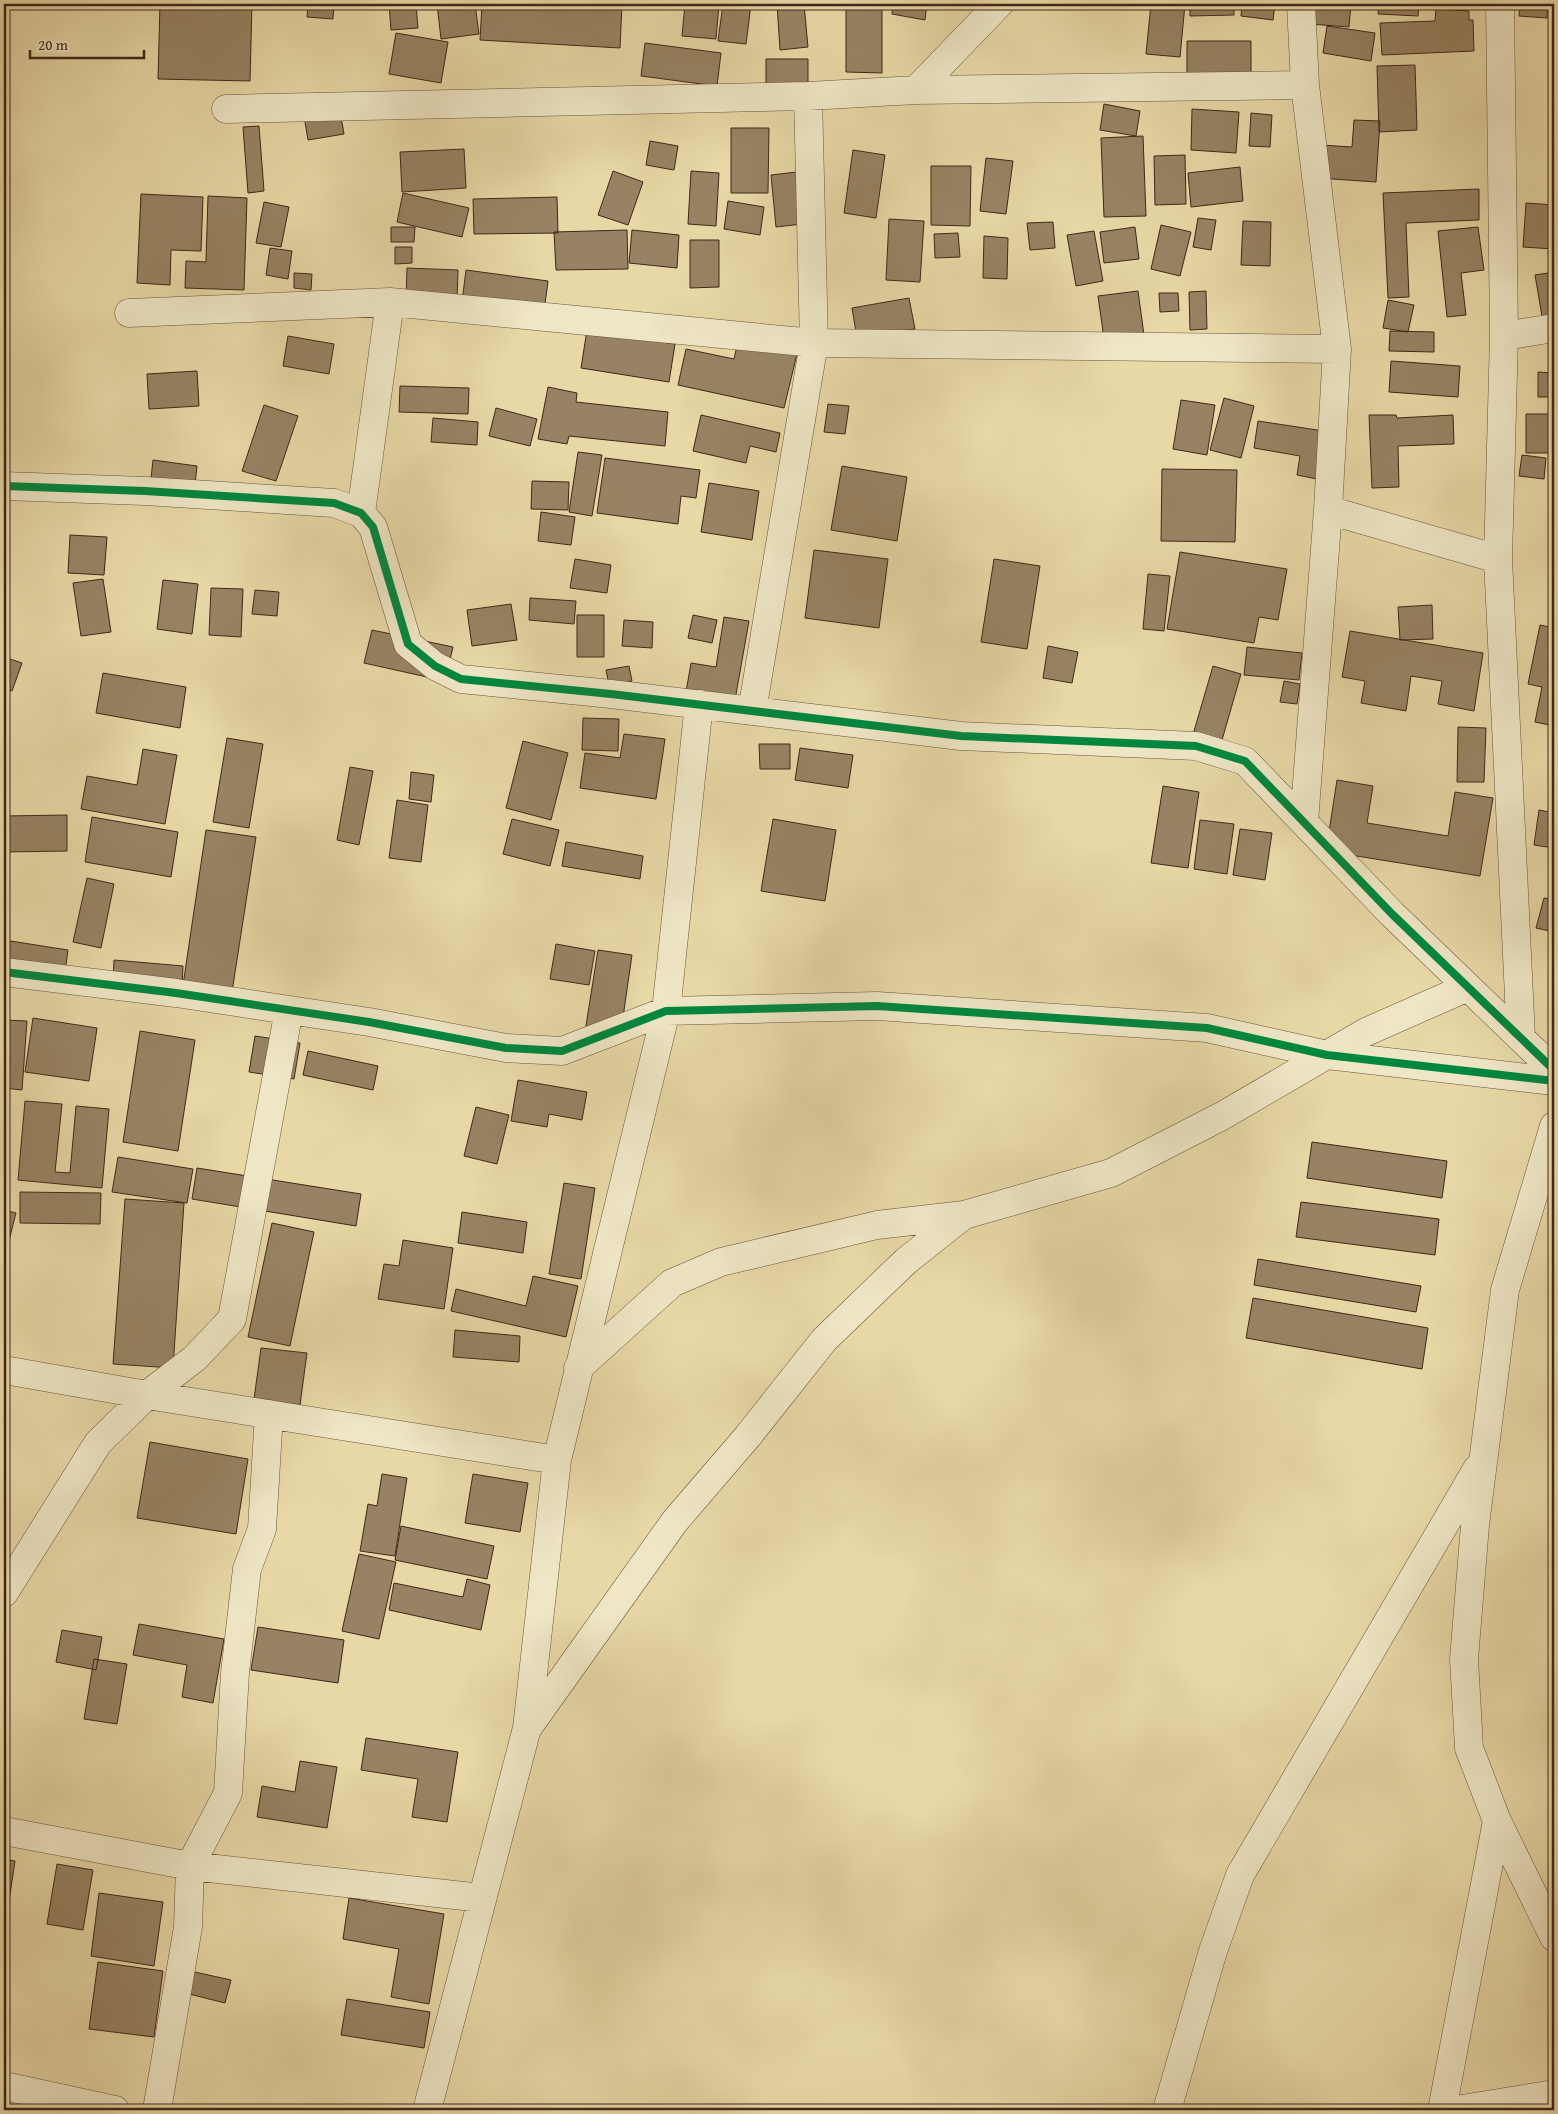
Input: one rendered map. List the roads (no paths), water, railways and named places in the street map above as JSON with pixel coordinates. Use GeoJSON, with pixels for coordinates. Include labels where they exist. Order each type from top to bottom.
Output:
{"type":"FeatureCollection","features":[{"type":"Feature","properties":{"kind":"street"},"geometry":{"type":"LineString","coordinates":[[916,90],[999,4]]}},
{"type":"Feature","properties":{"kind":"street"},"geometry":{"type":"LineString","coordinates":[[1301,4],[1305,85],[1337,349],[1328,510],[1304,822]]}},
{"type":"Feature","properties":{"kind":"street"},"geometry":{"type":"LineString","coordinates":[[1500,4],[1504,336],[1498,559],[1521,1038]]}},
{"type":"Feature","properties":{"kind":"street"},"geometry":{"type":"LineString","coordinates":[[226,110],[808,96],[916,90],[1305,85]]}},
{"type":"Feature","properties":{"kind":"street"},"geometry":{"type":"LineString","coordinates":[[752,711],[814,343],[808,96]]}},
{"type":"Feature","properties":{"kind":"street"},"geometry":{"type":"LineString","coordinates":[[129,313],[390,302],[814,343],[1337,349]]}},
{"type":"Feature","properties":{"kind":"street"},"geometry":{"type":"LineString","coordinates":[[361,514],[390,302]]}},
{"type":"Feature","properties":{"kind":"street"},"geometry":{"type":"LineString","coordinates":[[1504,336],[1554,328]]}},
{"type":"Feature","properties":{"kind":"street"},"geometry":{"type":"LineString","coordinates":[[4,486],[145,491],[334,503],[361,514],[374,527],[408,644],[435,666],[461,679],[699,704],[961,736],[1196,746],[1245,761],[1392,914],[1554,1070]]}},
{"type":"Feature","properties":{"kind":"street"},"geometry":{"type":"LineString","coordinates":[[1328,510],[1498,559]]}},
{"type":"Feature","properties":{"kind":"street"},"geometry":{"type":"LineString","coordinates":[[426,2110],[527,1728],[557,1460],[666,1011],[699,704]]}},
{"type":"Feature","properties":{"kind":"street"},"geometry":{"type":"LineString","coordinates":[[4,972],[176,993],[369,1022],[506,1048],[562,1051],[666,1011],[877,1006],[1207,1028],[1327,1054],[1554,1081]]}},
{"type":"Feature","properties":{"kind":"street"},"geometry":{"type":"LineString","coordinates":[[578,1368],[672,1283],[721,1262],[877,1225],[964,1215],[1111,1173],[1222,1116],[1366,1032],[1468,987]]}},
{"type":"Feature","properties":{"kind":"street"},"geometry":{"type":"LineString","coordinates":[[4,1593],[98,1443],[147,1395],[195,1358],[232,1319],[288,1010]]}},
{"type":"Feature","properties":{"kind":"street"},"geometry":{"type":"LineString","coordinates":[[1554,1126],[1505,1290],[1475,1525],[1464,1659],[1469,1748],[1497,1821],[1554,1937]]}},
{"type":"Feature","properties":{"kind":"street"},"geometry":{"type":"LineString","coordinates":[[527,1728],[675,1521],[748,1436],[824,1340],[906,1261],[964,1215]]}},
{"type":"Feature","properties":{"kind":"street"},"geometry":{"type":"LineString","coordinates":[[4,1370],[147,1395],[557,1460]]}},
{"type":"Feature","properties":{"kind":"street"},"geometry":{"type":"LineString","coordinates":[[157,2110],[188,1927],[190,1866],[228,1793],[235,1674],[247,1570],[262,1529],[269,1414]]}},
{"type":"Feature","properties":{"kind":"street"},"geometry":{"type":"LineString","coordinates":[[1167,2110],[1212,1951],[1240,1875],[1484,1456]]}},
{"type":"Feature","properties":{"kind":"street"},"geometry":{"type":"LineString","coordinates":[[1442,2110],[1497,1821]]}},
{"type":"Feature","properties":{"kind":"street"},"geometry":{"type":"LineString","coordinates":[[4,1831],[190,1866],[482,1898]]}},
{"type":"Feature","properties":{"kind":"street"},"geometry":{"type":"LineString","coordinates":[[4,2086],[115,2110]]}},
{"type":"Feature","properties":{"kind":"street"},"geometry":{"type":"LineString","coordinates":[[1456,2110],[1554,2094]]}}]}
